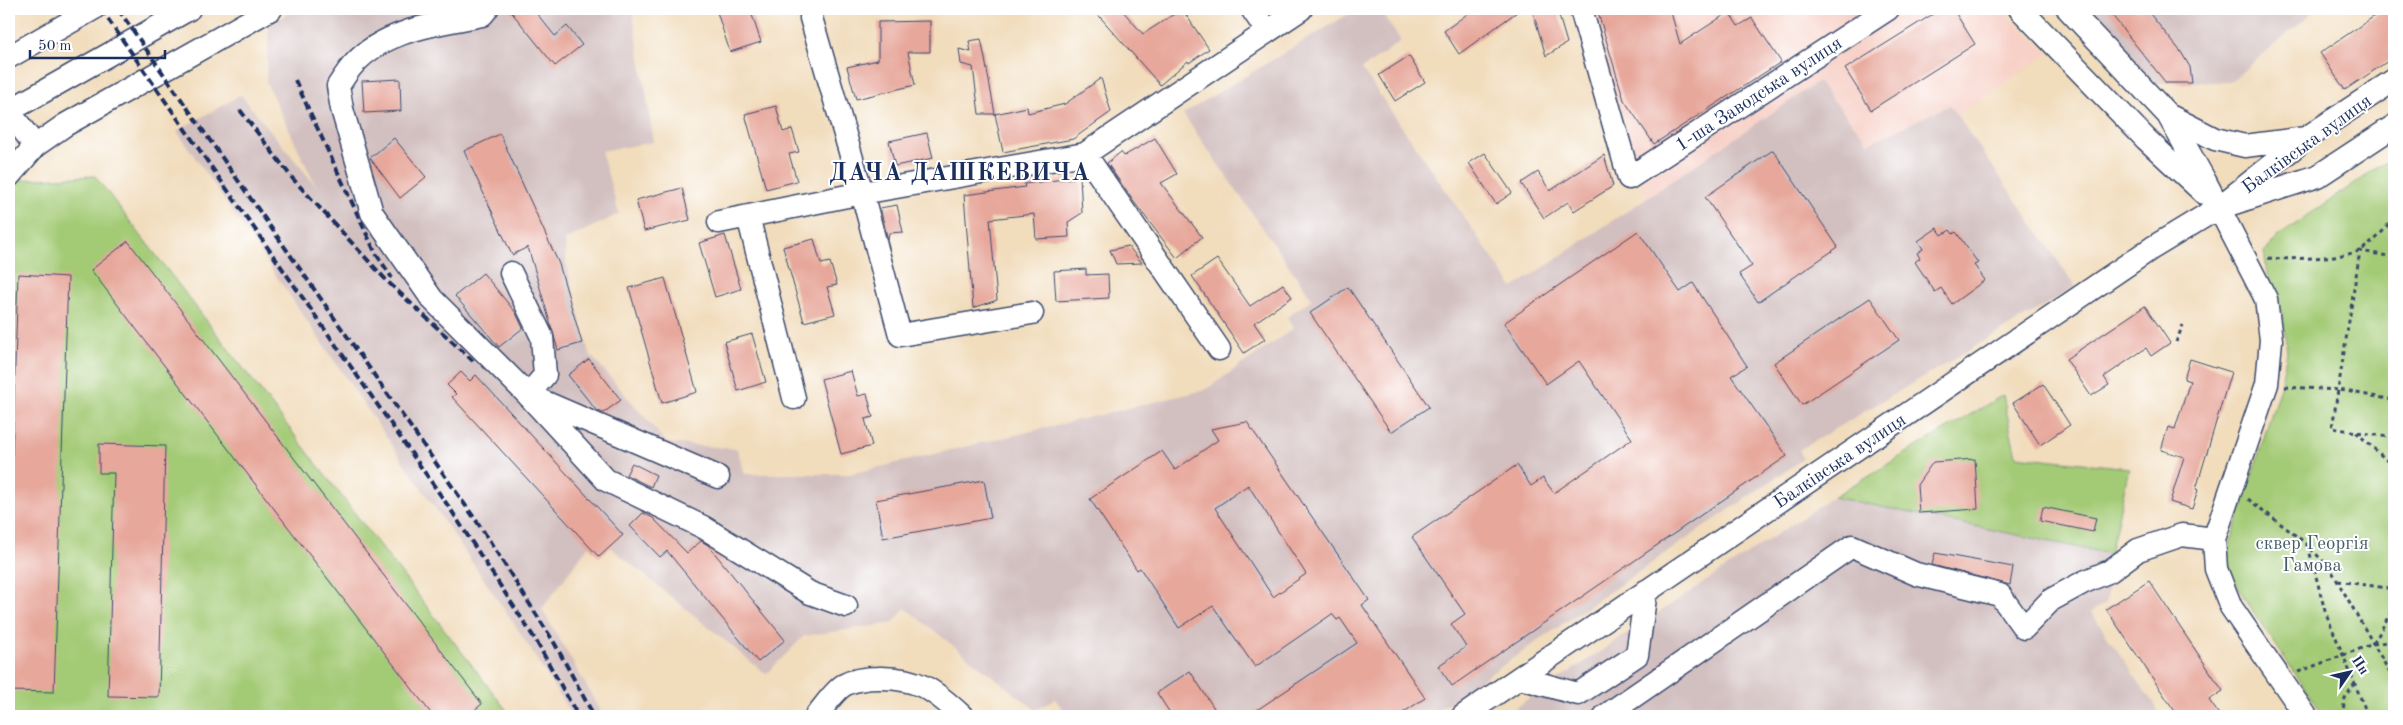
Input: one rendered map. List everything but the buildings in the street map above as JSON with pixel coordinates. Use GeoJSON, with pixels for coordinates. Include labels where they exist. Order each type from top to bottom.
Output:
{"type":"FeatureCollection","features":[{"type":"Feature","properties":{"kind":"street"},"geometry":{"type":"LineString","coordinates":[[9,58],[94,9]]}},
{"type":"Feature","properties":{"kind":"street"},"geometry":{"type":"LineString","coordinates":[[36,146],[9,111],[189,9]]}},
{"type":"Feature","properties":{"kind":"street"},"geometry":{"type":"LineString","coordinates":[[9,176],[36,146],[65,125],[271,9]]}},
{"type":"Feature","properties":{"kind":"street"},"geometry":{"type":"LineString","coordinates":[[487,9],[482,15],[418,28],[378,44],[354,63],[338,86],[342,109],[372,213],[432,300],[528,395],[606,480],[703,527],[810,594],[846,606]]}},
{"type":"Feature","properties":{"kind":"street"},"geometry":{"type":"LineString","coordinates":[[1252,9],[1266,31]]}},
{"type":"Feature","properties":{"kind":"street"},"geometry":{"type":"LineString","coordinates":[[720,222],[862,193],[1085,154],[1301,9]]}},
{"type":"Feature","properties":{"kind":"street","name":"1-ша Заводська вулиця"},"geometry":{"type":"LineString","coordinates":[[1582,9],[1629,178],[1888,9]]}},
{"type":"Feature","properties":{"kind":"street"},"geometry":{"type":"LineString","coordinates":[[2020,9],[2146,139],[2218,208]]}},
{"type":"Feature","properties":{"kind":"street"},"geometry":{"type":"LineString","coordinates":[[2068,9],[2168,115],[2205,181],[2242,256],[2266,299],[2271,340],[2267,384],[2214,538],[2216,569],[2231,607],[2306,716]]}},
{"type":"Feature","properties":{"kind":"street"},"geometry":{"type":"LineString","coordinates":[[811,13],[900,335],[1032,313]]}},
{"type":"Feature","properties":{"kind":"street","name":"Балківська вулиця"},"geometry":{"type":"LineString","coordinates":[[1462,716],[2152,248],[2218,208],[2306,138],[2394,80]]}},
{"type":"Feature","properties":{"kind":"street"},"geometry":{"type":"LineString","coordinates":[[2168,115],[2215,140],[2245,146],[2306,138]]}},
{"type":"Feature","properties":{"kind":"street","name":"Балківська вулиця"},"geometry":{"type":"LineString","coordinates":[[2218,208],[2318,176],[2394,126]]}},
{"type":"Feature","properties":{"kind":"street"},"geometry":{"type":"LineString","coordinates":[[1085,154],[1219,349]]}},
{"type":"Feature","properties":{"kind":"street"},"geometry":{"type":"LineString","coordinates":[[748,216],[794,398]]}},
{"type":"Feature","properties":{"kind":"street"},"geometry":{"type":"LineString","coordinates":[[511,273],[542,337],[545,375],[528,395]]}},
{"type":"Feature","properties":{"kind":"street"},"geometry":{"type":"LineString","coordinates":[[528,395],[718,477]]}},
{"type":"Feature","properties":{"kind":"street"},"geometry":{"type":"LineString","coordinates":[[1605,716],[1852,546],[1916,574],[2000,595],[2024,628],[2051,600],[2084,582],[2110,571],[2138,550],[2182,535],[2214,538]]}},
{"type":"Feature","properties":{"kind":"street"},"geometry":{"type":"LineString","coordinates":[[1520,678],[1578,694],[1637,655],[1646,592]]}},
{"type":"Feature","properties":{"kind":"street"},"geometry":{"type":"LineString","coordinates":[[816,716],[844,686],[871,678],[894,678],[917,682],[942,697],[962,716]]}},
{"type":"Feature","properties":{"kind":"path"},"geometry":{"type":"LineString","coordinates":[[2394,217],[2378,237],[2360,251],[2340,390],[2332,428],[2394,438]]}},
{"type":"Feature","properties":{"kind":"path"},"geometry":{"type":"LineString","coordinates":[[2242,256],[2295,260],[2360,251],[2394,257]]}},
{"type":"Feature","properties":{"kind":"path"},"geometry":{"type":"LineString","coordinates":[[2176,342],[2183,325]]}},
{"type":"Feature","properties":{"kind":"path"},"geometry":{"type":"LineString","coordinates":[[2267,384],[2280,387],[2340,390],[2394,400]]}},
{"type":"Feature","properties":{"kind":"path"},"geometry":{"type":"LineString","coordinates":[[2356,431],[2394,467]]}},
{"type":"Feature","properties":{"kind":"path"},"geometry":{"type":"LineString","coordinates":[[2231,488],[2261,508],[2308,546],[2330,568],[2394,680]]}},
{"type":"Feature","properties":{"kind":"path"},"geometry":{"type":"LineString","coordinates":[[2308,546],[2325,612],[2356,683],[2368,716]]}},
{"type":"Feature","properties":{"kind":"path"},"geometry":{"type":"LineString","coordinates":[[2338,581],[2394,590]]}},
{"type":"Feature","properties":{"kind":"path"},"geometry":{"type":"LineString","coordinates":[[2373,644],[2394,606]]}},
{"type":"Feature","properties":{"kind":"path"},"geometry":{"type":"LineString","coordinates":[[2280,678],[2373,644],[2394,641]]}},
{"type":"Feature","properties":{"kind":"path"},"geometry":{"type":"LineString","coordinates":[[2342,716],[2345,698],[2356,683]]}},
{"type":"Feature","properties":{"kind":"shaded area"},"geometry":{"type":"Polygon","coordinates":[[[295,9],[632,9],[654,142],[601,151],[619,214],[565,240],[566,263],[589,353],[667,443],[737,449],[745,474],[850,474],[1205,390],[1293,329],[1287,317],[1312,299],[1183,114],[1357,9],[1379,9],[1401,41],[1362,69],[1513,288],[1818,82],[1869,143],[1950,105],[2076,287],[1799,450],[1803,459],[1429,716],[1068,716],[1055,699],[1036,710],[905,608],[893,623],[804,636],[766,674],[610,547],[599,557],[590,544],[542,609],[604,716],[572,716],[515,625],[177,131],[241,95],[316,186],[266,82],[269,25],[295,9]]]}},
{"type":"Feature","properties":{"kind":"shaded area"},"geometry":{"type":"Polygon","coordinates":[[[1589,9],[1999,9],[2049,53],[1957,116],[1949,105],[1869,143],[1818,83],[1647,198],[1589,9]]]}},
{"type":"Feature","properties":{"kind":"shaded area"},"geometry":{"type":"Polygon","coordinates":[[[2090,9],[2317,9],[2230,82],[2149,83],[2090,9]]]}},
{"type":"Feature","properties":{"kind":"shaded area"},"geometry":{"type":"Polygon","coordinates":[[[1833,497],[2110,554],[2106,603],[2091,612],[2162,716],[1503,716],[1833,497]]]}},
{"type":"Feature","properties":{"kind":"green space","name":"сквер Георгія Гамова"},"geometry":{"type":"Polygon","coordinates":[[[2394,156],[2394,716],[2324,716],[2246,601],[2229,567],[2228,552],[2280,387],[2287,352],[2283,316],[2267,274],[2264,252],[2277,237],[2394,156]]]}},
{"type":"Feature","properties":{"kind":"green space"},"geometry":{"type":"Polygon","coordinates":[[[95,176],[511,716],[9,716],[9,352],[12,180],[95,176]]]}},
{"type":"Feature","properties":{"kind":"green space"},"geometry":{"type":"Polygon","coordinates":[[[2003,395],[2016,456],[2129,468],[2110,554],[1833,497],[2003,395]]]}},
{"type":"Feature","properties":{"kind":"railway"},"geometry":{"type":"LineString","coordinates":[[101,9],[451,510],[535,639],[578,716]]}},
{"type":"Feature","properties":{"kind":"railway"},"geometry":{"type":"LineString","coordinates":[[118,9],[482,529],[555,644],[594,716]]}},
{"type":"Feature","properties":{"kind":"railway"},"geometry":{"type":"LineString","coordinates":[[295,80],[375,252],[392,278]]}},
{"type":"Feature","properties":{"kind":"railway"},"geometry":{"type":"LineString","coordinates":[[240,110],[293,179],[388,282],[473,361]]}},
{"type":"Feature","properties":{"kind":"district","name":"ДАЧА ДАШКЕВИЧА"},"geometry":{"type":"Point","coordinates":[960,172]}}]}
